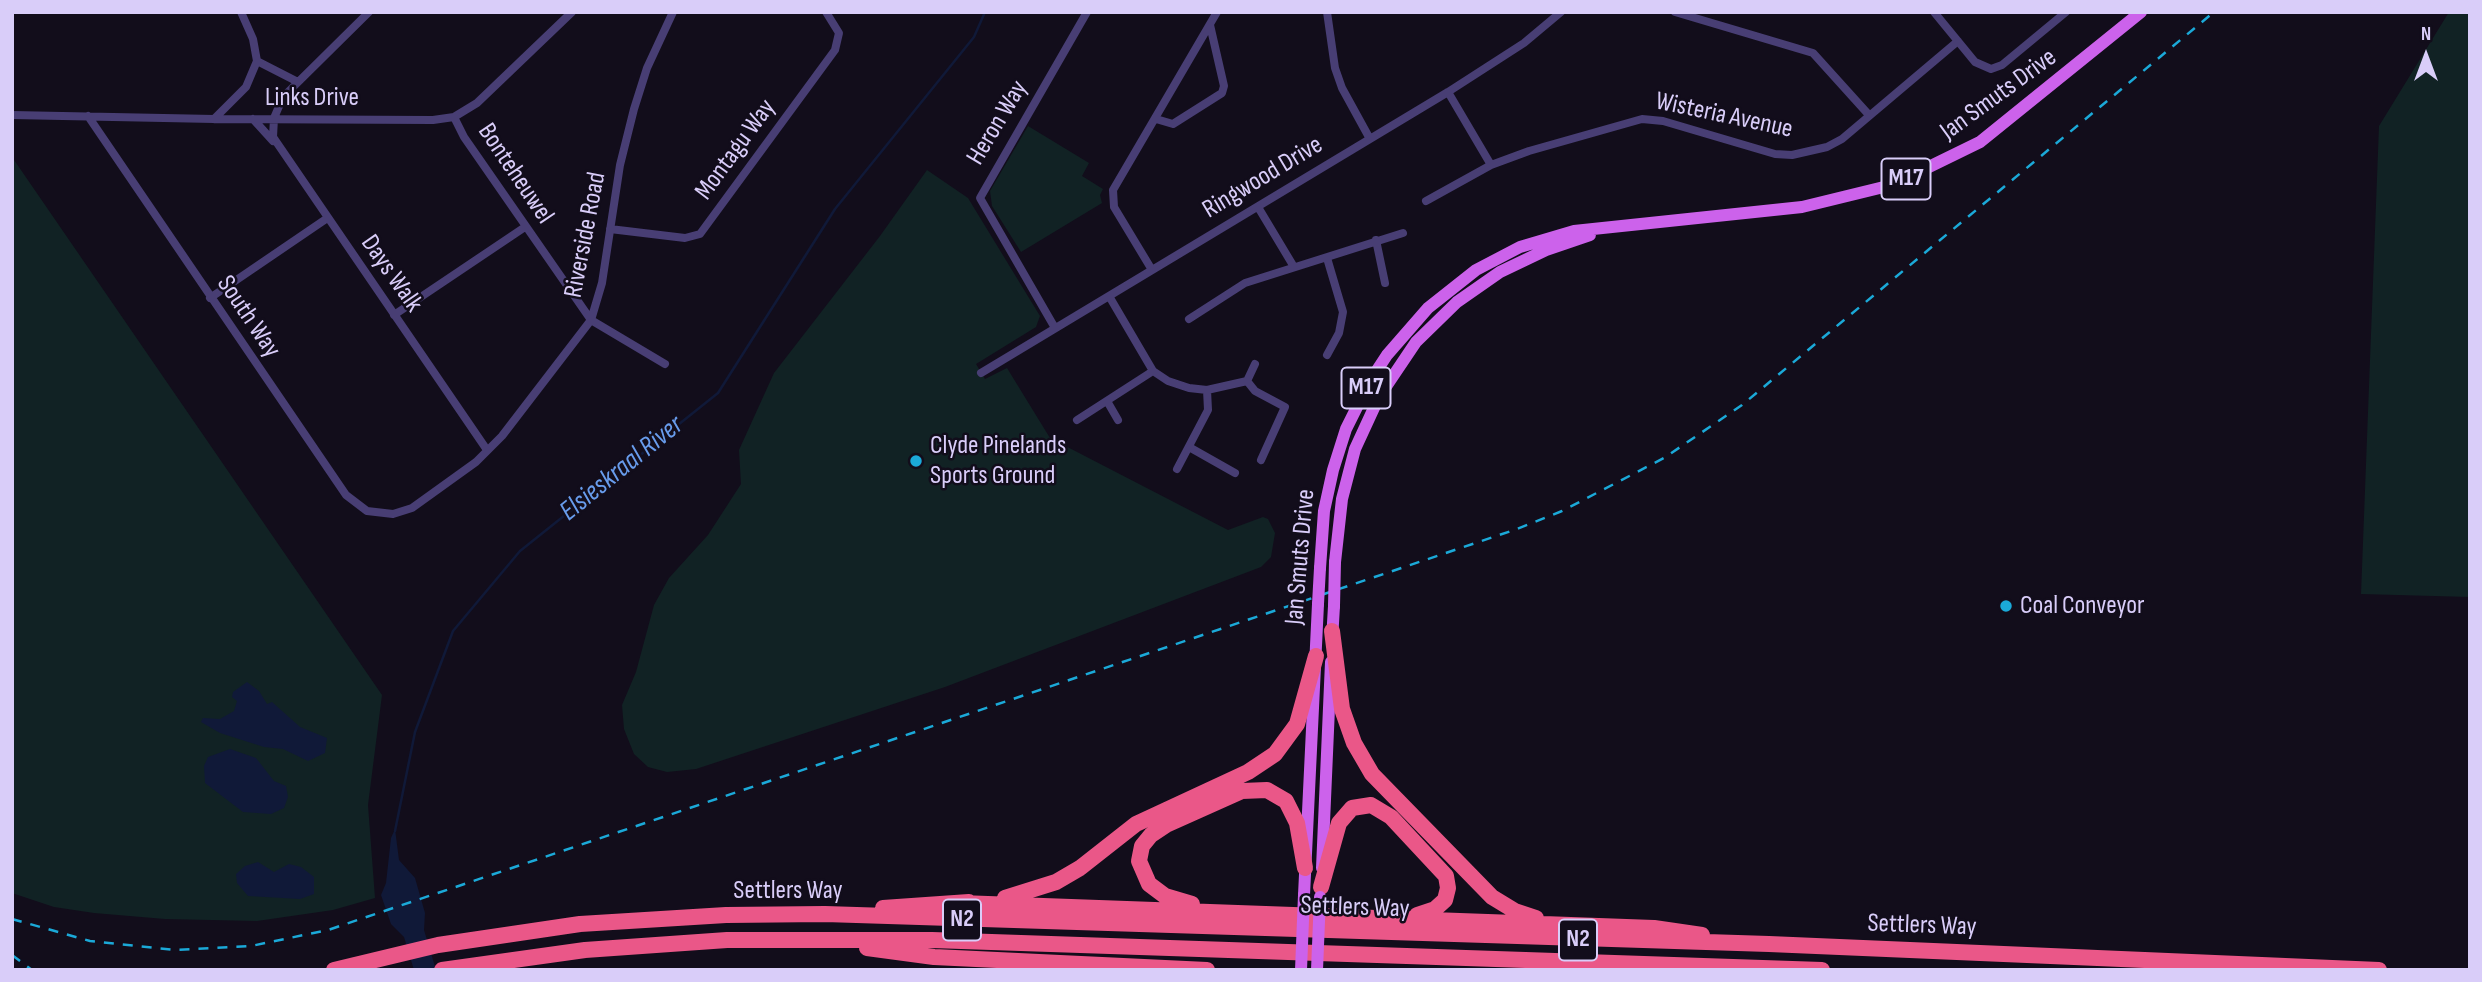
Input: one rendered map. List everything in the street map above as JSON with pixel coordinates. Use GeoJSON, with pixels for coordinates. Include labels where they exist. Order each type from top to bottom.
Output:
{"type":"FeatureCollection","features":[{"type":"Feature","properties":{"kind":"highway"},"geometry":{"type":"LineString","coordinates":[[1332,631],[1342,709],[1354,743],[1372,774],[1492,897],[1515,911],[1568,925]]}},
{"type":"Feature","properties":{"kind":"highway"},"geometry":{"type":"LineString","coordinates":[[825,914],[960,903],[1021,895],[1045,887],[1080,868],[1136,824],[1266,761],[1286,743],[1297,724],[1316,656]]}},
{"type":"Feature","properties":{"kind":"highway"},"geometry":{"type":"LineString","coordinates":[[1251,913],[1181,902],[1156,891],[1141,870],[1140,853],[1146,840],[1166,825],[1242,791],[1267,790],[1280,796],[1290,807],[1297,823],[1305,868]]}},
{"type":"Feature","properties":{"kind":"highway"},"geometry":{"type":"LineString","coordinates":[[1321,892],[1342,818],[1357,806],[1376,806],[1391,817],[1436,862],[1448,880],[1448,892],[1440,906],[1401,918]]}},
{"type":"Feature","properties":{"kind":"highway"},"geometry":{"type":"LineString","coordinates":[[960,903],[1654,928],[1769,944]]}},
{"type":"Feature","properties":{"kind":"highway","name":"Settlers Way"},"geometry":{"type":"LineString","coordinates":[[334,970],[438,945],[539,929],[726,915],[825,914],[1769,944],[2379,970]]}},
{"type":"Feature","properties":{"kind":"highway","name":"Settlers Way"},"geometry":{"type":"LineString","coordinates":[[444,970],[543,954],[727,940],[932,940],[1822,970]]}},
{"type":"Feature","properties":{"kind":"highway"},"geometry":{"type":"LineString","coordinates":[[830,941],[882,951],[1207,970]]}},
{"type":"Feature","properties":{"kind":"highway"},"geometry":{"type":"LineString","coordinates":[[1004,960],[1043,970]]}},
{"type":"Feature","properties":{"kind":"main road","name":"Jan Smuts Drive"},"geometry":{"type":"LineString","coordinates":[[1301,970],[1325,502],[1339,449],[1370,381],[1405,332],[1451,287],[1476,270],[1520,247],[1574,231],[1802,206],[1868,193],[1913,177],[1955,157],[2004,125],[2141,12]]}},
{"type":"Feature","properties":{"kind":"main road","name":"Jan Smuts Drive"},"geometry":{"type":"LineString","coordinates":[[1317,970],[1335,562],[1339,517],[1355,449],[1379,397],[1416,342],[1457,302],[1500,272],[1546,250],[1621,227]]}},
{"type":"Feature","properties":{"kind":"street"},"geometry":{"type":"LineString","coordinates":[[214,119],[246,88],[257,61],[253,39],[241,12]]}},
{"type":"Feature","properties":{"kind":"street"},"geometry":{"type":"LineString","coordinates":[[274,118],[283,97],[369,12]]}},
{"type":"Feature","properties":{"kind":"street","name":"Links Drive"},"geometry":{"type":"LineString","coordinates":[[12,115],[433,120],[454,117],[477,103],[572,12]]}},
{"type":"Feature","properties":{"kind":"street","name":"Riverside Road"},"geometry":{"type":"LineString","coordinates":[[393,514],[412,508],[445,485],[502,436],[591,320],[603,283],[610,229],[634,109],[647,68],[673,12]]}},
{"type":"Feature","properties":{"kind":"street","name":"Montagu Way"},"geometry":{"type":"LineString","coordinates":[[610,229],[685,239],[700,234],[835,50],[839,33],[826,12]]}},
{"type":"Feature","properties":{"kind":"street","name":"Heron Way"},"geometry":{"type":"LineString","coordinates":[[1055,328],[980,198],[1087,12]]}},
{"type":"Feature","properties":{"kind":"street"},"geometry":{"type":"LineString","coordinates":[[1152,270],[1112,197],[1217,12]]}},
{"type":"Feature","properties":{"kind":"street"},"geometry":{"type":"LineString","coordinates":[[1327,12],[1335,68],[1370,139]]}},
{"type":"Feature","properties":{"kind":"street","name":"Ringwood Drive"},"geometry":{"type":"LineString","coordinates":[[981,373],[1448,92],[1524,43],[1561,12]]}},
{"type":"Feature","properties":{"kind":"street"},"geometry":{"type":"LineString","coordinates":[[1675,12],[1812,53],[1869,115]]}},
{"type":"Feature","properties":{"kind":"street"},"geometry":{"type":"LineString","coordinates":[[1934,12],[1975,62],[1991,69],[2002,65],[2066,12]]}},
{"type":"Feature","properties":{"kind":"street"},"geometry":{"type":"LineString","coordinates":[[1156,119],[1173,124],[1222,93],[1224,86],[1210,25]]}},
{"type":"Feature","properties":{"kind":"street","name":"Wisteria Avenue"},"geometry":{"type":"LineString","coordinates":[[1426,201],[1491,165],[1529,150],[1642,119],[1663,121],[1775,154],[1792,155],[1826,147],[1842,139],[1958,41]]}},
{"type":"Feature","properties":{"kind":"street"},"geometry":{"type":"LineString","coordinates":[[257,61],[298,82]]}},
{"type":"Feature","properties":{"kind":"street"},"geometry":{"type":"LineString","coordinates":[[1448,92],[1491,165]]}},
{"type":"Feature","properties":{"kind":"street","name":"South Way"},"geometry":{"type":"LineString","coordinates":[[88,116],[345,495],[367,511],[393,514]]}},
{"type":"Feature","properties":{"kind":"street","name":"Bonteheuwel"},"geometry":{"type":"LineString","coordinates":[[454,117],[464,137],[591,320],[665,364]]}},
{"type":"Feature","properties":{"kind":"street","name":"Days Walk"},"geometry":{"type":"LineString","coordinates":[[274,118],[273,137],[277,146],[487,450]]}},
{"type":"Feature","properties":{"kind":"street"},"geometry":{"type":"LineString","coordinates":[[253,119],[277,146]]}},
{"type":"Feature","properties":{"kind":"street"},"geometry":{"type":"LineString","coordinates":[[1258,206],[1294,267]]}},
{"type":"Feature","properties":{"kind":"street"},"geometry":{"type":"LineString","coordinates":[[210,298],[326,219]]}},
{"type":"Feature","properties":{"kind":"street"},"geometry":{"type":"LineString","coordinates":[[394,315],[525,227]]}},
{"type":"Feature","properties":{"kind":"street"},"geometry":{"type":"LineString","coordinates":[[1189,319],[1245,283],[1403,233]]}},
{"type":"Feature","properties":{"kind":"street"},"geometry":{"type":"LineString","coordinates":[[1376,240],[1385,283]]}},
{"type":"Feature","properties":{"kind":"street"},"geometry":{"type":"LineString","coordinates":[[1327,258],[1343,312],[1339,333],[1327,355]]}},
{"type":"Feature","properties":{"kind":"street"},"geometry":{"type":"LineString","coordinates":[[1109,296],[1153,371],[1189,388],[1206,390],[1247,381]]}},
{"type":"Feature","properties":{"kind":"street"},"geometry":{"type":"LineString","coordinates":[[1247,381],[1255,364]]}},
{"type":"Feature","properties":{"kind":"street"},"geometry":{"type":"LineString","coordinates":[[1077,420],[1153,371]]}},
{"type":"Feature","properties":{"kind":"street"},"geometry":{"type":"LineString","coordinates":[[1247,381],[1255,391],[1286,407],[1261,460]]}},
{"type":"Feature","properties":{"kind":"street"},"geometry":{"type":"LineString","coordinates":[[1177,470],[1208,410],[1206,390]]}},
{"type":"Feature","properties":{"kind":"street"},"geometry":{"type":"LineString","coordinates":[[1107,401],[1118,420]]}},
{"type":"Feature","properties":{"kind":"street"},"geometry":{"type":"LineString","coordinates":[[1189,447],[1235,473]]}},
{"type":"Feature","properties":{"kind":"shaded area"},"geometry":{"type":"Polygon","coordinates":[[[2449,12],[2470,12],[2470,597],[2361,594],[2379,126],[2449,12]]]}},
{"type":"Feature","properties":{"kind":"shaded area"},"geometry":{"type":"Polygon","coordinates":[[[1028,126],[1089,163],[1082,176],[1103,189],[1100,195],[1102,203],[1021,252],[992,206],[990,191],[1028,126]]]}},
{"type":"Feature","properties":{"kind":"shaded area"},"geometry":{"type":"Polygon","coordinates":[[[12,157],[382,695],[368,805],[375,898],[333,910],[257,921],[165,919],[94,913],[54,907],[12,893],[12,157]]]}},
{"type":"Feature","properties":{"kind":"shaded area","name":"Clyde Pinelands Sports Ground"},"geometry":{"type":"Polygon","coordinates":[[[927,170],[968,198],[1040,316],[1036,327],[976,364],[985,379],[1007,368],[1050,438],[1228,530],[1263,517],[1268,519],[1275,533],[1271,557],[1261,567],[945,687],[696,769],[667,772],[648,767],[634,754],[624,729],[622,705],[636,672],[654,605],[669,578],[708,535],[741,484],[739,450],[774,373],[880,236],[927,170]]]}},
{"type":"Feature","properties":{"kind":"water"},"geometry":{"type":"Polygon","coordinates":[[[247,682],[259,691],[267,704],[272,702],[300,727],[327,738],[325,753],[308,761],[283,749],[264,747],[220,733],[201,722],[203,718],[220,719],[234,711],[237,701],[232,697],[233,692],[247,682]]]}},
{"type":"Feature","properties":{"kind":"water"},"geometry":{"type":"Polygon","coordinates":[[[230,749],[256,758],[274,781],[286,786],[288,797],[284,808],[271,814],[243,812],[205,783],[204,766],[208,757],[230,749]]]}},
{"type":"Feature","properties":{"kind":"water"},"geometry":{"type":"Polygon","coordinates":[[[395,829],[399,860],[415,878],[425,913],[424,930],[436,970],[414,970],[404,937],[391,924],[381,895],[386,883],[391,838],[395,829]]]}},
{"type":"Feature","properties":{"kind":"water"},"geometry":{"type":"Polygon","coordinates":[[[258,862],[274,872],[289,864],[301,867],[314,877],[314,894],[300,899],[248,896],[237,883],[236,874],[245,866],[258,862]]]}},
{"type":"Feature","properties":{"kind":"waterway","name":"Elsieskraal River"},"geometry":{"type":"LineString","coordinates":[[395,831],[415,732],[453,631],[520,551],[718,393],[835,209],[974,37],[985,12]]}},
{"type":"Feature","properties":{"kind":"railway"},"geometry":{"type":"LineString","coordinates":[[12,919],[90,941],[175,950],[251,946],[328,930],[1517,529],[1562,511],[1664,458],[1742,405],[2214,12]]}},
{"type":"Feature","properties":{"kind":"railway"},"geometry":{"type":"LineString","coordinates":[[12,955],[32,970]]}},
{"type":"Feature","properties":{"kind":"place","name":"Clyde Pinelands Sports Ground"},"geometry":{"type":"Point","coordinates":[916,461]}},
{"type":"Feature","properties":{"kind":"place","name":"Coal Conveyor"},"geometry":{"type":"Point","coordinates":[2006,606]}}]}
